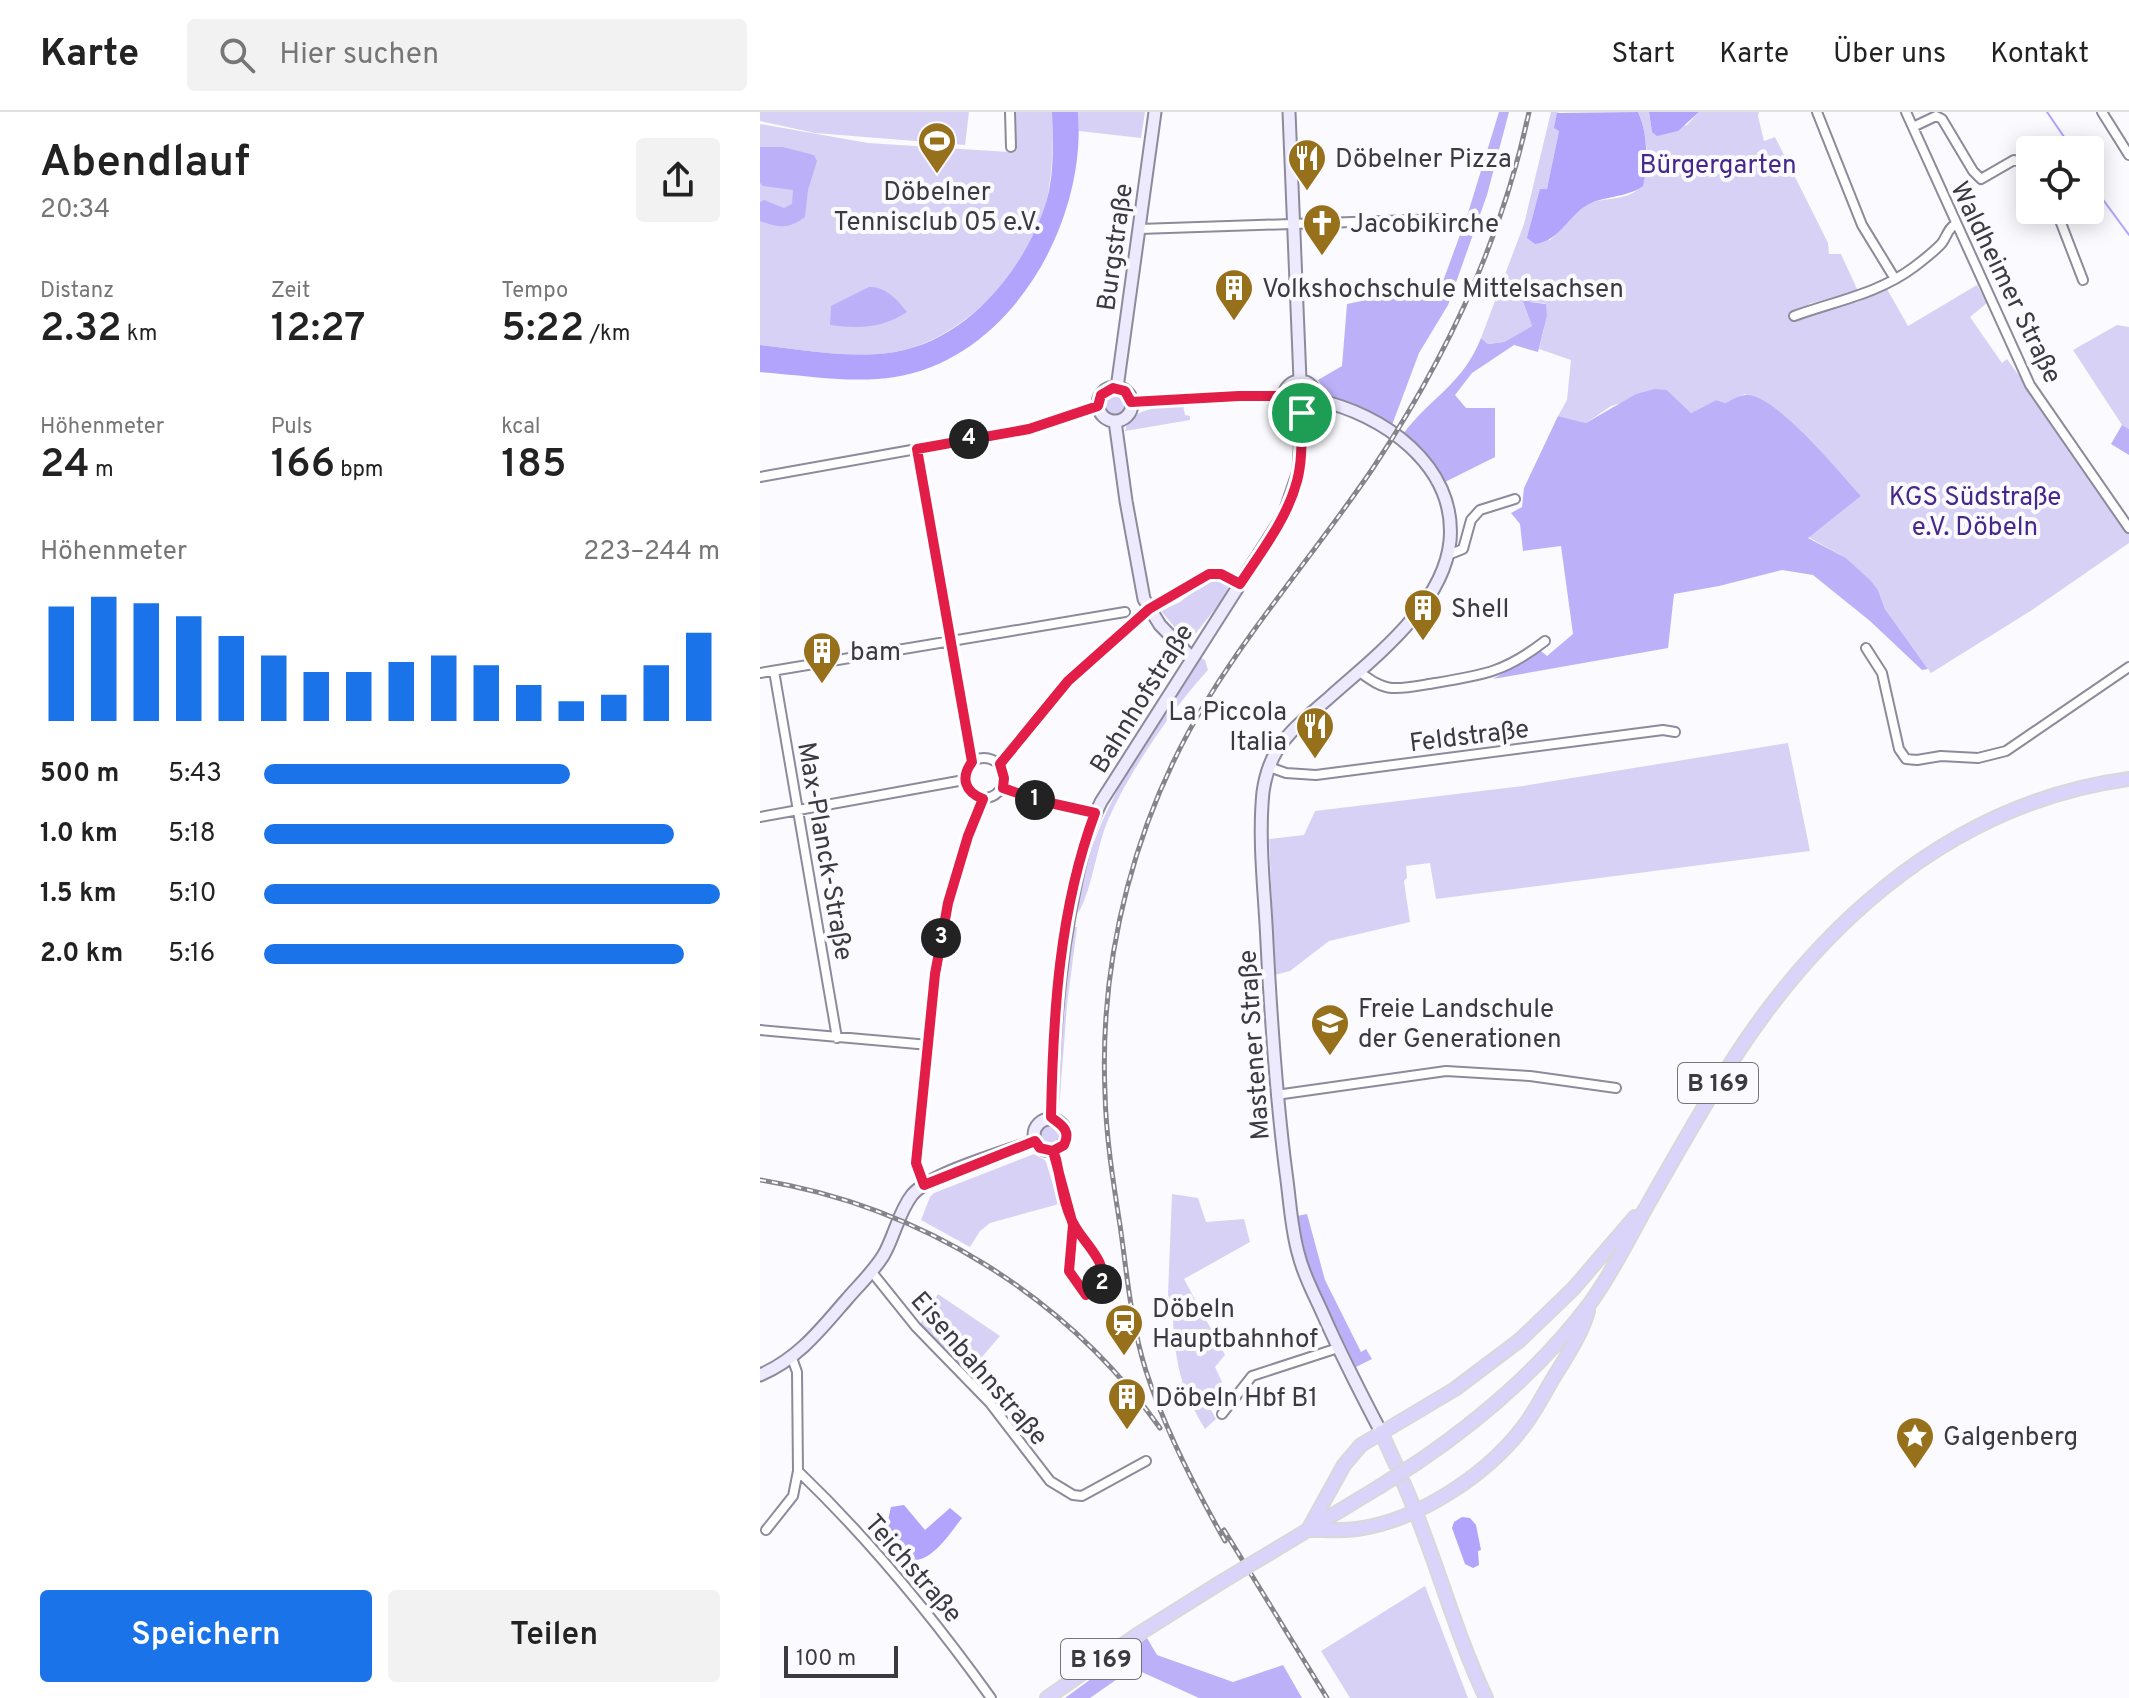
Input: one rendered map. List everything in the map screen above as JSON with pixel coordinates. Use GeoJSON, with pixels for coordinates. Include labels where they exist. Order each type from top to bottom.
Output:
{"type":"FeatureCollection","features":[{"type":"Feature","properties":{"kind":"main road","name":"Burgstraße"},"geometry":{"type":"LineString","coordinates":[[1117,388],[1155,112]]}},
{"type":"Feature","properties":{"kind":"main road"},"geometry":{"type":"LineString","coordinates":[[1289,112],[1300,380]]}},
{"type":"Feature","properties":{"kind":"main road"},"geometry":{"type":"LineString","coordinates":[[1300,380],[1313,386],[1316,400],[1311,409],[1302,413],[1291,411],[1284,396],[1290,384],[1300,380]]}},
{"type":"Feature","properties":{"kind":"main road"},"geometry":{"type":"LineString","coordinates":[[1117,388],[1128,394],[1131,402],[1129,414],[1115,421],[1104,417],[1098,406],[1103,392],[1117,388]]}},
{"type":"Feature","properties":{"kind":"main road"},"geometry":{"type":"LineString","coordinates":[[1131,402],[1284,396]]}},
{"type":"Feature","properties":{"kind":"main road","name":"Mastener Straße"},"geometry":{"type":"LineString","coordinates":[[1316,400],[1369,420],[1410,445],[1425,461],[1441,489],[1449,515],[1448,555],[1442,575],[1427,601],[1291,733],[1269,767],[1263,793],[1262,835],[1276,1095],[1298,1255],[1338,1348],[1381,1432]]}},
{"type":"Feature","properties":{"kind":"main road","name":"Bahnhofstraße"},"geometry":{"type":"LineString","coordinates":[[1051,1119],[1060,967],[1081,857],[1095,813],[1191,657],[1284,515],[1300,464],[1302,413]]}},
{"type":"Feature","properties":{"kind":"main road"},"geometry":{"type":"LineString","coordinates":[[1115,421],[1140,582],[1149,609],[1191,657]]}},
{"type":"Feature","properties":{"kind":"main road","name":"B 169"},"geometry":{"type":"LineString","coordinates":[[1047,1698],[1201,1594],[1418,1462],[1520,1381],[1552,1349],[1592,1300],[1714,1090],[1752,1032],[1799,969],[1854,911],[1904,870],[1969,830],[2043,799],[2129,779]]}},
{"type":"Feature","properties":{"kind":"main road"},"geometry":{"type":"LineString","coordinates":[[1051,1119],[1063,1124],[1067,1134],[1064,1145],[1053,1151],[1040,1148],[1034,1134],[1038,1124],[1051,1119]]}},
{"type":"Feature","properties":{"kind":"main road"},"geometry":{"type":"LineString","coordinates":[[760,1375],[792,1358],[871,1271],[887,1247],[912,1195],[924,1185],[1035,1141]]}},
{"type":"Feature","properties":{"kind":"main road"},"geometry":{"type":"LineString","coordinates":[[1308,1530],[1344,1465],[1361,1445],[1455,1389],[1520,1340],[1573,1289],[1648,1204]]}},
{"type":"Feature","properties":{"kind":"main road"},"geometry":{"type":"LineString","coordinates":[[1308,1530],[1367,1527],[1416,1510],[1457,1487],[1507,1446],[1528,1420],[1567,1356],[1587,1318],[1592,1300]]}},
{"type":"Feature","properties":{"kind":"main road"},"geometry":{"type":"LineString","coordinates":[[1381,1432],[1396,1465]]}},
{"type":"Feature","properties":{"kind":"main road"},"geometry":{"type":"LineString","coordinates":[[1403,1482],[1486,1698]]}},
{"type":"Feature","properties":{"kind":"street"},"geometry":{"type":"LineString","coordinates":[[1010,112],[1011,147]]}},
{"type":"Feature","properties":{"kind":"street"},"geometry":{"type":"LineString","coordinates":[[1817,112],[1862,225],[1895,279]]}},
{"type":"Feature","properties":{"kind":"street","name":"Waldheimer Straße"},"geometry":{"type":"LineString","coordinates":[[1906,112],[2030,385],[2129,528]]}},
{"type":"Feature","properties":{"kind":"street"},"geometry":{"type":"LineString","coordinates":[[2102,112],[2129,155]]}},
{"type":"Feature","properties":{"kind":"street","name":"Waldheimer Straße"},"geometry":{"type":"LineString","coordinates":[[1913,127],[1940,117],[1981,179],[2016,161]]}},
{"type":"Feature","properties":{"kind":"street"},"geometry":{"type":"LineString","coordinates":[[1139,229],[1442,219]]}},
{"type":"Feature","properties":{"kind":"street"},"geometry":{"type":"LineString","coordinates":[[1794,316],[1855,298],[1895,279],[1928,256],[1942,243],[1951,226],[1956,224]]}},
{"type":"Feature","properties":{"kind":"street"},"geometry":{"type":"LineString","coordinates":[[2061,224],[2083,280]]}},
{"type":"Feature","properties":{"kind":"street"},"geometry":{"type":"LineString","coordinates":[[760,477],[1029,429],[1098,406]]}},
{"type":"Feature","properties":{"kind":"street"},"geometry":{"type":"LineString","coordinates":[[917,449],[972,762]]}},
{"type":"Feature","properties":{"kind":"street","name":"Mastener Straße"},"geometry":{"type":"LineString","coordinates":[[1448,555],[1463,549],[1471,520],[1480,510],[1515,499]]}},
{"type":"Feature","properties":{"kind":"street"},"geometry":{"type":"LineString","coordinates":[[1000,764],[1068,681],[1149,609],[1209,574],[1221,574],[1240,584]]}},
{"type":"Feature","properties":{"kind":"street"},"geometry":{"type":"LineString","coordinates":[[760,673],[1125,612]]}},
{"type":"Feature","properties":{"kind":"street"},"geometry":{"type":"LineString","coordinates":[[1358,671],[1374,682],[1392,688],[1490,674],[1525,657],[1545,641]]}},
{"type":"Feature","properties":{"kind":"street"},"geometry":{"type":"LineString","coordinates":[[1866,648],[1882,673],[1899,749],[1906,759],[1917,760],[1941,756],[1978,758],[2006,751],[2129,667]]}},
{"type":"Feature","properties":{"kind":"street","name":"Max-Planck-Straße"},"geometry":{"type":"LineString","coordinates":[[774,671],[837,1038]]}},
{"type":"Feature","properties":{"kind":"street","name":"Feldstraße"},"geometry":{"type":"LineString","coordinates":[[1269,767],[1286,773],[1316,775],[1663,730],[1675,732]]}},
{"type":"Feature","properties":{"kind":"street"},"geometry":{"type":"LineString","coordinates":[[981,759],[1000,764],[1003,788],[995,796],[983,799],[969,791],[964,780],[965,771],[972,762],[981,759]]}},
{"type":"Feature","properties":{"kind":"street"},"geometry":{"type":"LineString","coordinates":[[760,817],[964,780]]}},
{"type":"Feature","properties":{"kind":"street"},"geometry":{"type":"LineString","coordinates":[[1003,788],[1037,800],[1095,813]]}},
{"type":"Feature","properties":{"kind":"street"},"geometry":{"type":"LineString","coordinates":[[924,1185],[916,1163],[935,974],[948,903],[968,836],[983,799]]}},
{"type":"Feature","properties":{"kind":"street"},"geometry":{"type":"LineString","coordinates":[[760,1030],[929,1045]]}},
{"type":"Feature","properties":{"kind":"street"},"geometry":{"type":"LineString","coordinates":[[1276,1095],[1446,1071],[1530,1076],[1616,1088]]}},
{"type":"Feature","properties":{"kind":"street"},"geometry":{"type":"LineString","coordinates":[[1053,1151],[1076,1229],[1102,1266],[1102,1285],[1086,1295],[1069,1271],[1076,1229]]}},
{"type":"Feature","properties":{"kind":"street","name":"Eisenbahnstraße"},"geometry":{"type":"LineString","coordinates":[[871,1271],[916,1327],[990,1403],[1050,1481],[1082,1496],[1146,1461]]}},
{"type":"Feature","properties":{"kind":"street"},"geometry":{"type":"LineString","coordinates":[[1222,1414],[1252,1376],[1338,1348]]}},
{"type":"Feature","properties":{"kind":"street"},"geometry":{"type":"LineString","coordinates":[[766,1530],[793,1496],[798,1471],[797,1372],[792,1358]]}},
{"type":"Feature","properties":{"kind":"street","name":"Teichstraße"},"geometry":{"type":"LineString","coordinates":[[798,1471],[848,1522],[939,1626],[991,1698]]}},
{"type":"Feature","properties":{"kind":"green space"},"geometry":{"type":"Polygon","coordinates":[[[760,112],[969,112],[965,145],[815,133],[760,121],[760,112]]]}},
{"type":"Feature","properties":{"kind":"green space"},"geometry":{"type":"Polygon","coordinates":[[[1014,112],[1052,112],[1050,181],[1038,229],[1026,253],[990,298],[945,333],[895,352],[845,354],[760,345],[760,124],[868,143],[1009,152],[1014,139],[1014,112]]]}},
{"type":"Feature","properties":{"kind":"green space"},"geometry":{"type":"Polygon","coordinates":[[[1078,112],[1145,112],[1141,138],[1079,131],[1078,112]]]}},
{"type":"Feature","properties":{"kind":"green space","name":"KGS Südstraße e.V. Döbeln"},"geometry":{"type":"Polygon","coordinates":[[[1551,112],[1559,112],[1559,131],[1547,189],[1549,241],[1590,203],[1628,195],[1640,187],[1647,155],[1638,112],[1649,112],[1652,132],[1687,125],[1699,112],[1759,112],[1764,141],[1775,137],[1828,243],[1829,254],[1841,254],[1858,291],[1808,304],[1815,311],[1858,302],[1887,289],[1908,326],[1977,285],[1987,303],[1970,317],[2002,363],[2007,359],[2087,469],[2129,534],[2129,543],[2035,608],[1931,673],[1885,609],[1878,590],[1846,558],[1808,537],[1861,496],[1745,394],[1725,403],[1716,400],[1691,413],[1667,390],[1611,406],[1586,423],[1558,416],[1567,400],[1571,360],[1539,349],[1547,316],[1545,303],[1530,302],[1524,283],[1499,294],[1520,294],[1532,326],[1504,342],[1488,344],[1481,338],[1524,224],[1551,112]]]}},
{"type":"Feature","properties":{"kind":"green space"},"geometry":{"type":"Polygon","coordinates":[[[2117,325],[2129,327],[2129,429],[2122,425],[2073,350],[2117,325]]]}},
{"type":"Feature","properties":{"kind":"green space"},"geometry":{"type":"Polygon","coordinates":[[[1300,387],[1307,390],[1310,397],[1307,404],[1300,407],[1293,404],[1290,397],[1293,390],[1300,387]]]}},
{"type":"Feature","properties":{"kind":"green space"},"geometry":{"type":"Polygon","coordinates":[[[1115,394],[1126,405],[1115,416],[1104,405],[1115,394]]]}},
{"type":"Feature","properties":{"kind":"green space"},"geometry":{"type":"Polygon","coordinates":[[[1183,405],[1185,415],[1190,416],[1190,420],[1125,431],[1128,423],[1140,413],[1183,405]]]}},
{"type":"Feature","properties":{"kind":"green space"},"geometry":{"type":"Polygon","coordinates":[[[1209,579],[1225,581],[1229,586],[1223,599],[1192,636],[1178,631],[1161,611],[1180,602],[1209,579]]]}},
{"type":"Feature","properties":{"kind":"green space"},"geometry":{"type":"Polygon","coordinates":[[[1201,658],[1205,660],[1208,670],[1151,744],[1115,806],[1078,913],[1084,877],[1107,811],[1142,748],[1201,658]]]}},
{"type":"Feature","properties":{"kind":"green space"},"geometry":{"type":"Polygon","coordinates":[[[1788,743],[1810,851],[1436,899],[1430,863],[1406,866],[1407,878],[1404,881],[1410,922],[1329,941],[1290,971],[1275,975],[1269,839],[1304,835],[1315,811],[1523,786],[1788,743]]]}},
{"type":"Feature","properties":{"kind":"green space"},"geometry":{"type":"Polygon","coordinates":[[[1074,927],[1077,927],[1059,1109],[1060,1019],[1074,927]]]}},
{"type":"Feature","properties":{"kind":"green space"},"geometry":{"type":"Polygon","coordinates":[[[1051,1124],[1062,1135],[1051,1146],[1040,1135],[1051,1124]]]}},
{"type":"Feature","properties":{"kind":"green space"},"geometry":{"type":"Polygon","coordinates":[[[1034,1154],[1045,1160],[1059,1204],[990,1223],[980,1231],[970,1247],[921,1220],[934,1193],[1034,1154]]]}},
{"type":"Feature","properties":{"kind":"green space"},"geometry":{"type":"Polygon","coordinates":[[[1172,1194],[1198,1198],[1206,1222],[1244,1219],[1250,1242],[1184,1279],[1225,1355],[1215,1367],[1223,1384],[1206,1401],[1216,1419],[1205,1429],[1185,1389],[1174,1339],[1168,1295],[1172,1194]]]}},
{"type":"Feature","properties":{"kind":"green space"},"geometry":{"type":"Polygon","coordinates":[[[938,1294],[1000,1336],[969,1372],[920,1324],[938,1294]]]}},
{"type":"Feature","properties":{"kind":"green space"},"geometry":{"type":"Polygon","coordinates":[[[1425,1586],[1468,1698],[1350,1698],[1321,1651],[1425,1586]]]}},
{"type":"Feature","properties":{"kind":"shaded area"},"geometry":{"type":"Polygon","coordinates":[[[1052,112],[1078,112],[1077,154],[1070,198],[1055,240],[1033,279],[1006,314],[974,343],[937,365],[895,377],[845,379],[760,372],[760,345],[845,354],[895,352],[945,334],[967,319],[1005,280],[1021,257],[1044,209],[1052,173],[1052,112]]]}},
{"type":"Feature","properties":{"kind":"shaded area"},"geometry":{"type":"Polygon","coordinates":[[[1499,112],[1509,112],[1487,195],[1448,305],[1419,353],[1392,425],[1326,393],[1318,380],[1342,366],[1347,304],[1442,284],[1499,112]]]}},
{"type":"Feature","properties":{"kind":"shaded area"},"geometry":{"type":"Polygon","coordinates":[[[1638,112],[1646,149],[1643,186],[1591,203],[1550,239],[1535,244],[1527,238],[1540,189],[1547,189],[1559,131],[1554,128],[1557,113],[1638,112]]]}},
{"type":"Feature","properties":{"kind":"shaded area"},"geometry":{"type":"Polygon","coordinates":[[[1649,112],[1699,112],[1678,131],[1657,136],[1652,132],[1649,112]]]}},
{"type":"Feature","properties":{"kind":"shaded area"},"geometry":{"type":"Polygon","coordinates":[[[760,147],[783,147],[814,155],[817,161],[808,190],[805,217],[794,224],[778,226],[760,221],[760,202],[764,200],[784,208],[792,204],[793,190],[760,183],[760,147]]]}},
{"type":"Feature","properties":{"kind":"shaded area"},"geometry":{"type":"Polygon","coordinates":[[[1524,283],[1530,302],[1546,304],[1547,316],[1538,352],[1514,345],[1472,373],[1455,395],[1466,408],[1495,408],[1495,457],[1443,483],[1423,452],[1403,434],[1456,379],[1481,338],[1488,344],[1504,342],[1532,326],[1520,294],[1524,283]]]}},
{"type":"Feature","properties":{"kind":"shaded area"},"geometry":{"type":"Polygon","coordinates":[[[869,287],[886,291],[907,312],[870,326],[830,325],[831,306],[869,287]]]}},
{"type":"Feature","properties":{"kind":"shaded area"},"geometry":{"type":"Polygon","coordinates":[[[1655,389],[1667,390],[1691,413],[1716,400],[1725,403],[1745,395],[1761,399],[1808,437],[1861,496],[1808,538],[1846,558],[1870,580],[1878,590],[1885,609],[1928,669],[1922,670],[1870,621],[1813,575],[1782,570],[1674,594],[1668,648],[1493,679],[1541,651],[1547,656],[1573,634],[1561,546],[1523,551],[1520,524],[1511,513],[1522,507],[1524,488],[1558,416],[1586,423],[1636,394],[1655,389]]]}},
{"type":"Feature","properties":{"kind":"shaded area"},"geometry":{"type":"Polygon","coordinates":[[[2122,425],[2129,429],[2129,455],[2111,444],[2122,425]]]}},
{"type":"Feature","properties":{"kind":"shaded area"},"geometry":{"type":"Polygon","coordinates":[[[1307,1214],[1325,1280],[1361,1352],[1366,1349],[1372,1359],[1356,1367],[1303,1250],[1297,1216],[1307,1214]]]}},
{"type":"Feature","properties":{"kind":"shaded area"},"geometry":{"type":"Polygon","coordinates":[[[904,1505],[925,1530],[950,1508],[962,1518],[932,1553],[924,1558],[907,1560],[886,1529],[891,1507],[904,1505]]]}},
{"type":"Feature","properties":{"kind":"shaded area"},"geometry":{"type":"Polygon","coordinates":[[[1462,1517],[1470,1518],[1476,1525],[1481,1550],[1478,1551],[1479,1565],[1473,1568],[1465,1564],[1452,1528],[1454,1522],[1462,1517]]]}},
{"type":"Feature","properties":{"kind":"shaded area"},"geometry":{"type":"Polygon","coordinates":[[[1147,1638],[1157,1655],[1233,1682],[1283,1665],[1302,1698],[1199,1698],[1133,1668],[1090,1698],[1065,1698],[1147,1638]]]}},
{"type":"Feature","properties":{"kind":"waterway"},"geometry":{"type":"LineString","coordinates":[[2047,112],[2063,136]]}},
{"type":"Feature","properties":{"kind":"waterway"},"geometry":{"type":"LineString","coordinates":[[2104,201],[2129,235]]}},
{"type":"Feature","properties":{"kind":"railway"},"geometry":{"type":"LineString","coordinates":[[1225,1541],[1171,1437],[1146,1371],[1133,1317],[1106,1110],[1108,989],[1116,938],[1142,837],[1183,742],[1248,639],[1373,468],[1447,342],[1487,252],[1529,112]]}},
{"type":"Feature","properties":{"kind":"railway"},"geometry":{"type":"LineString","coordinates":[[760,1180],[819,1193],[877,1211],[932,1235],[985,1264],[1034,1298],[1080,1337],[1122,1381],[1160,1428]]}},
{"type":"Feature","properties":{"kind":"railway"},"geometry":{"type":"LineString","coordinates":[[1224,1530],[1327,1698]]}},
{"type":"Feature","properties":{"kind":"place","name":"Döbelner Tennisclub 05 e.V."},"geometry":{"type":"Point","coordinates":[937,175]}},
{"type":"Feature","properties":{"kind":"place","name":"Döbelner Pizza"},"geometry":{"type":"Point","coordinates":[1307,192]}},
{"type":"Feature","properties":{"kind":"place","name":"Jacobikirche"},"geometry":{"type":"Point","coordinates":[1322,257]}},
{"type":"Feature","properties":{"kind":"place","name":"Volkshochschule Mittelsachsen"},"geometry":{"type":"Point","coordinates":[1234,322]}},
{"type":"Feature","properties":{"kind":"place","name":"Shell"},"geometry":{"type":"Point","coordinates":[1423,642]}},
{"type":"Feature","properties":{"kind":"place","name":"bam"},"geometry":{"type":"Point","coordinates":[822,685]}},
{"type":"Feature","properties":{"kind":"place","name":"La Piccola Italia"},"geometry":{"type":"Point","coordinates":[1315,760]}},
{"type":"Feature","properties":{"kind":"place","name":"Freie Landschule der Generationen"},"geometry":{"type":"Point","coordinates":[1330,1057]}},
{"type":"Feature","properties":{"kind":"place","name":"Döbeln Hauptbahnhof"},"geometry":{"type":"Point","coordinates":[1124,1357]}},
{"type":"Feature","properties":{"kind":"place","name":"Döbeln Hbf B1"},"geometry":{"type":"Point","coordinates":[1127,1431]}},
{"type":"Feature","properties":{"kind":"place","name":"Galgenberg"},"geometry":{"type":"Point","coordinates":[1915,1470]}},
{"type":"Feature","properties":{"kind":"route"},"geometry":{"type":"LineString","coordinates":[[1302,413],[1291,411],[1284,396],[1131,402],[1125,391],[1113,388],[1101,395],[1098,406],[1029,429],[917,449],[972,762],[965,771],[964,780],[969,791],[983,799],[968,836],[948,903],[935,974],[916,1163],[924,1185],[1035,1141],[1040,1148],[1053,1151],[1073,1225],[1069,1271],[1086,1295],[1102,1285],[1104,1276],[1102,1266],[1073,1225],[1056,1159],[1053,1151],[1064,1145],[1067,1134],[1063,1124],[1051,1117],[1060,967],[1081,857],[1095,813],[1037,800],[1003,788],[1000,764],[1051,698],[1099,650],[1149,609],[1209,574],[1221,574],[1240,584],[1272,536],[1292,497],[1300,464],[1302,413]]}},
{"type":"Feature","properties":{"kind":"park label","name":"Bürgergarten"},"geometry":{"type":"Point","coordinates":[1718,164]}}]}
